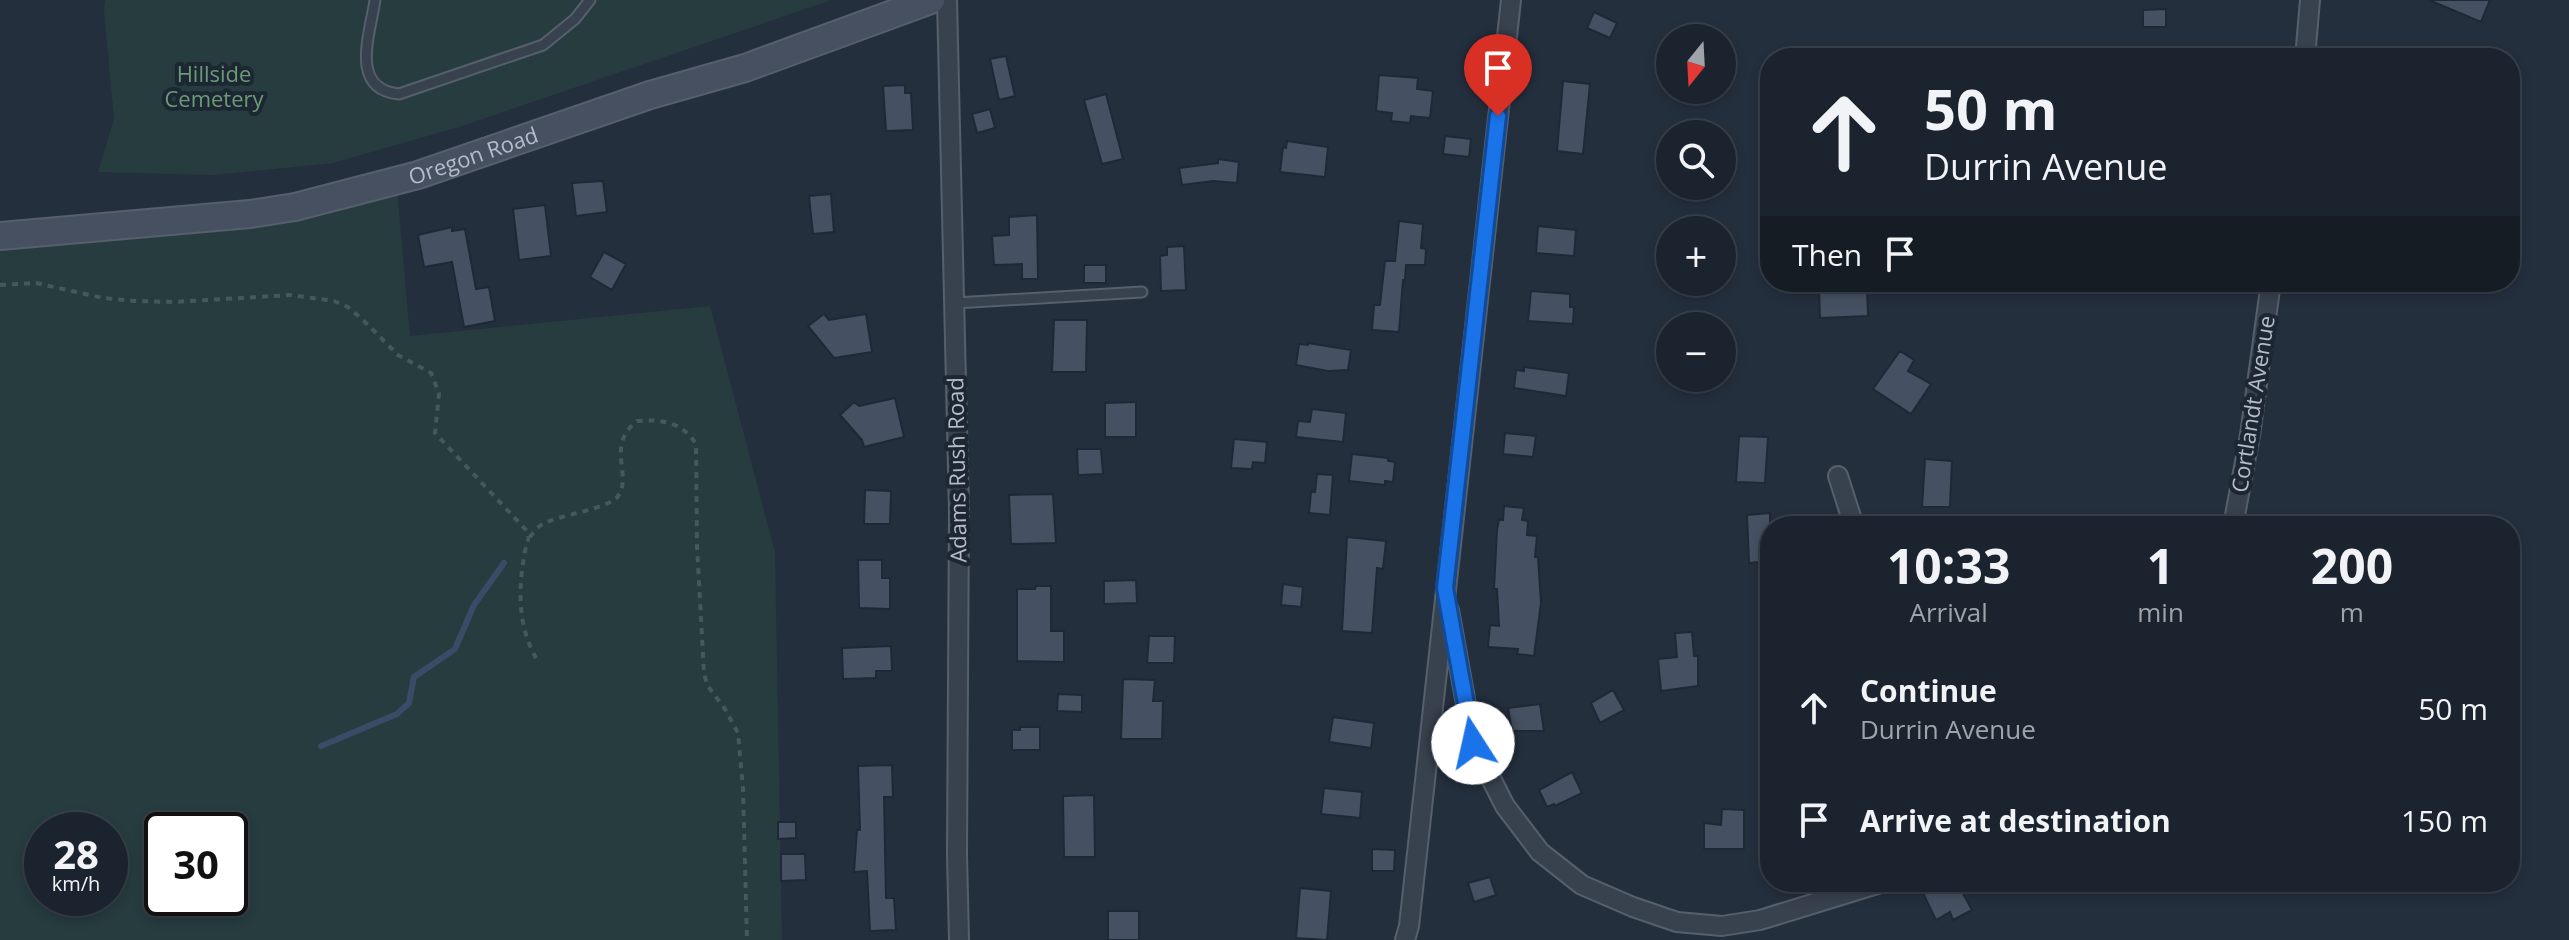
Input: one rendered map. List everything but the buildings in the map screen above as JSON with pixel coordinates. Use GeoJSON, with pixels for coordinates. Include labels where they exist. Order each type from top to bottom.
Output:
{"type":"FeatureCollection","features":[{"type":"Feature","properties":{"kind":"street","name":"Oregon Road"},"geometry":{"type":"LineString","coordinates":[[0,236],[226,217],[295,207],[418,175],[650,95],[745,68],[931,0]]}},
{"type":"Feature","properties":{"kind":"street","name":"Adams Rush Road"},"geometry":{"type":"LineString","coordinates":[[947,0],[959,511],[959,940]]}},
{"type":"Feature","properties":{"kind":"street"},"geometry":{"type":"LineString","coordinates":[[1405,940],[1411,910],[1511,0]]}},
{"type":"Feature","properties":{"kind":"street"},"geometry":{"type":"LineString","coordinates":[[2306,48],[2310,0]]}},
{"type":"Feature","properties":{"kind":"street","name":"Cortlandt Avenue"},"geometry":{"type":"LineString","coordinates":[[2235,516],[2250,435],[2270,292]]}},
{"type":"Feature","properties":{"kind":"street"},"geometry":{"type":"LineString","coordinates":[[1838,476],[1851,516]]}},
{"type":"Feature","properties":{"kind":"street"},"geometry":{"type":"LineString","coordinates":[[1445,588],[1473,743],[1513,817],[1540,852],[1582,885],[1677,922],[1722,926],[1760,920],[1851,892]]}},
{"type":"Feature","properties":{"kind":"lane"},"geometry":{"type":"LineString","coordinates":[[375,0],[368,79],[377,88],[399,94],[543,45],[575,19],[590,0]]}},
{"type":"Feature","properties":{"kind":"lane"},"geometry":{"type":"LineString","coordinates":[[955,303],[1142,292]]}},
{"type":"Feature","properties":{"kind":"path"},"geometry":{"type":"LineString","coordinates":[[0,285],[36,283],[103,298],[135,301],[173,302],[291,295],[334,301],[348,307],[398,355],[431,373],[439,393],[435,433],[529,534]]}},
{"type":"Feature","properties":{"kind":"path"},"geometry":{"type":"LineString","coordinates":[[539,663],[527,642],[521,616],[522,569],[529,534],[542,524],[608,503],[619,494],[622,484],[621,447],[629,429],[637,421],[679,425],[696,444],[698,576],[704,673],[707,685],[738,733],[743,789],[747,940]]}},
{"type":"Feature","properties":{"kind":"green space","name":"Hillside Cemetery"},"geometry":{"type":"Polygon","coordinates":[[[105,0],[832,0],[459,127],[333,163],[213,175],[98,172],[114,119],[105,0]]]}},
{"type":"Feature","properties":{"kind":"green space"},"geometry":{"type":"Polygon","coordinates":[[[397,190],[410,336],[710,306],[775,552],[782,940],[0,940],[0,239],[397,190]]]}},
{"type":"Feature","properties":{"kind":"waterway"},"geometry":{"type":"LineString","coordinates":[[321,746],[397,714],[409,703],[414,677],[455,649],[474,605],[504,563]]}},
{"type":"Feature","properties":{"kind":"route"},"geometry":{"type":"LineString","coordinates":[[1473,743],[1445,588],[1498,116]]}}]}
